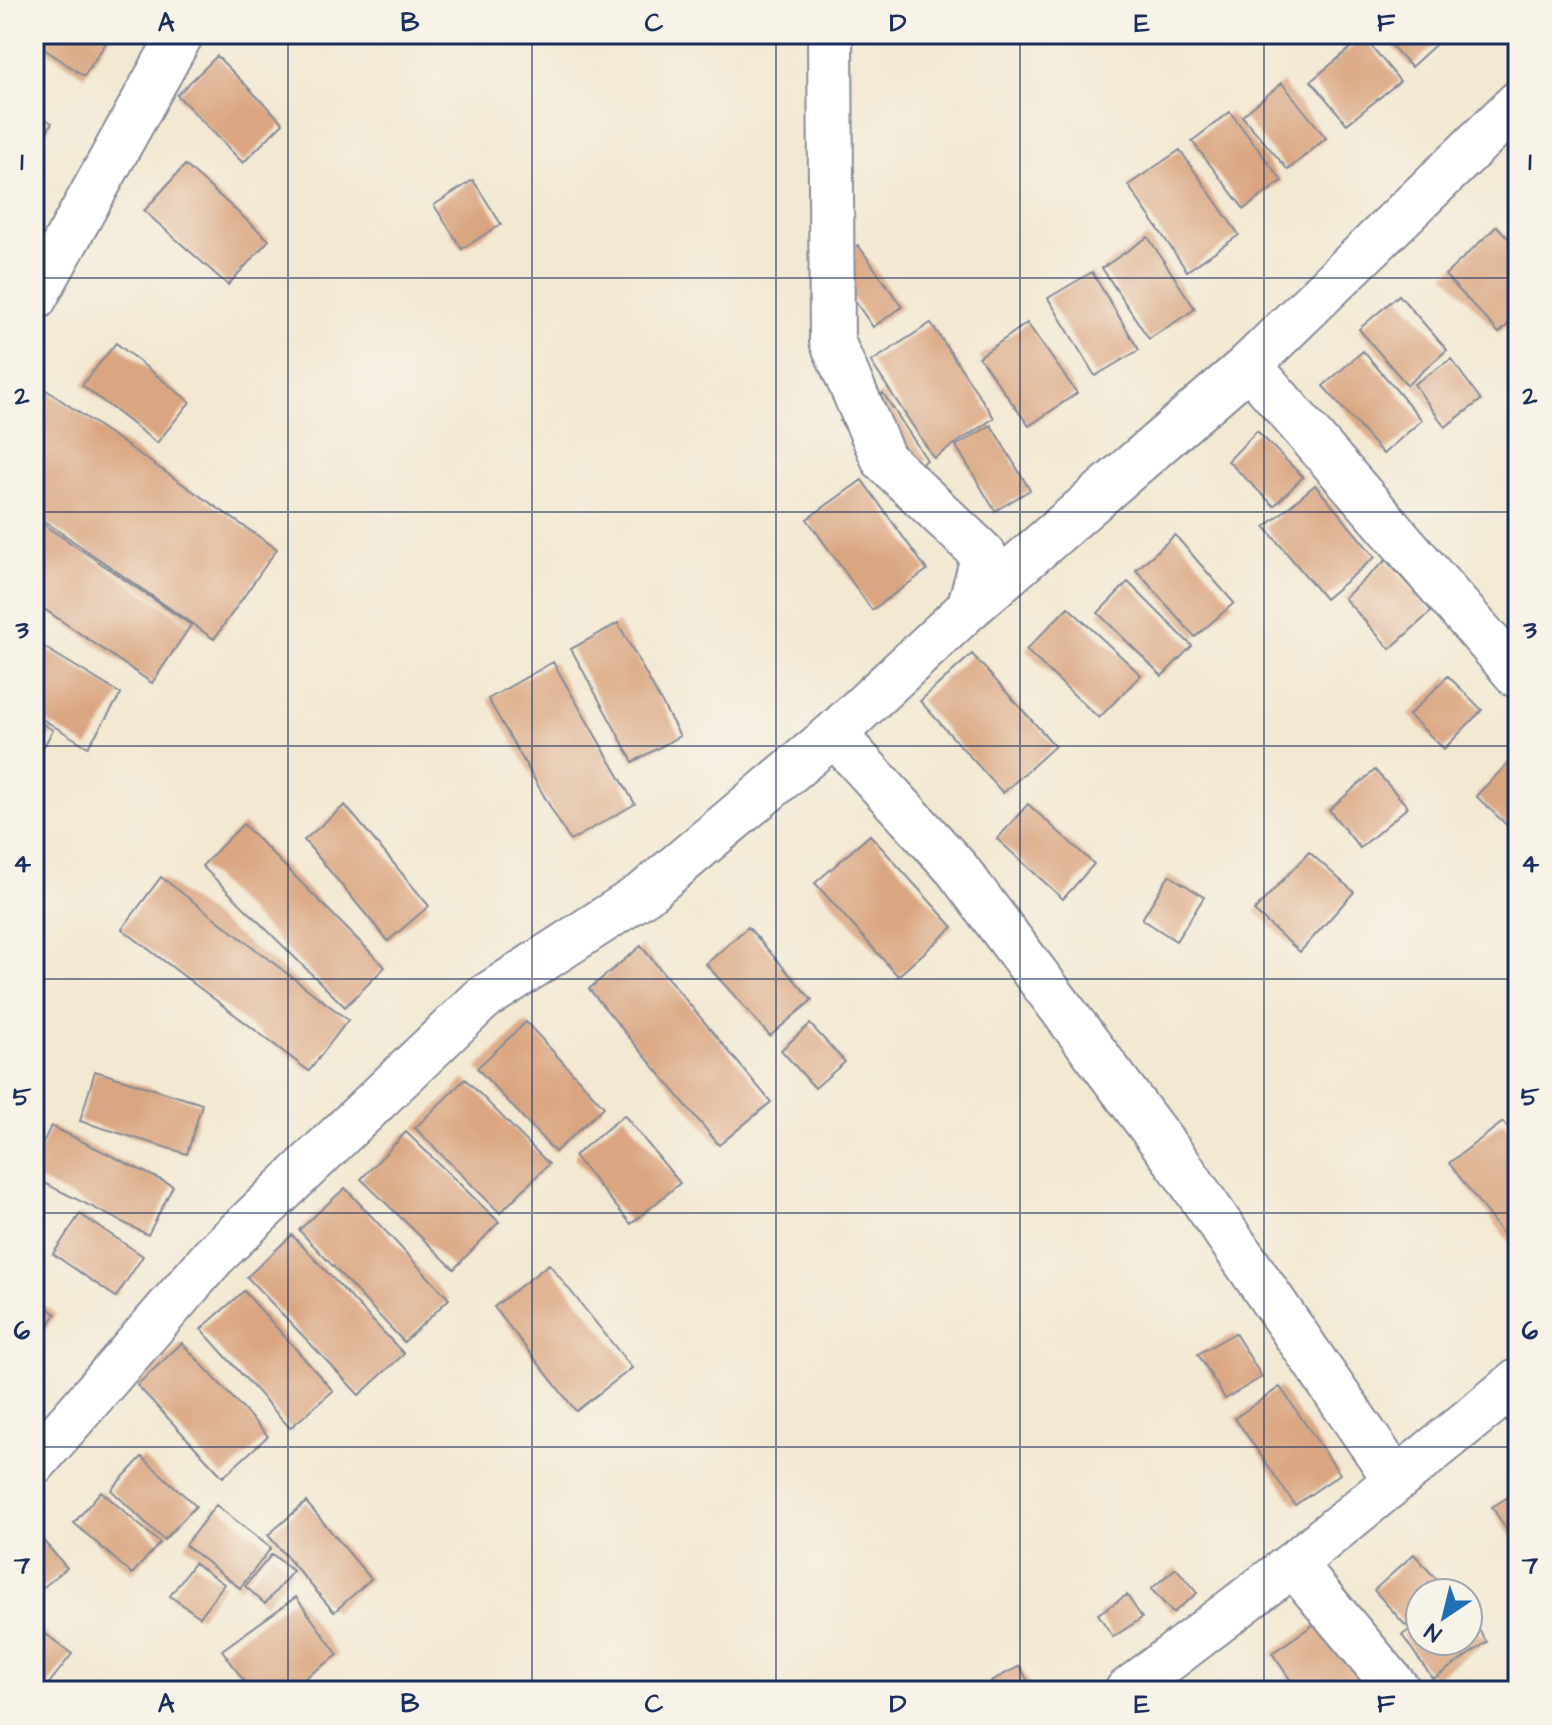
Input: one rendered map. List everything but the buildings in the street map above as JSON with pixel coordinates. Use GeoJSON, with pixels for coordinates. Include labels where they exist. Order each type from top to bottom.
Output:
{"type":"FeatureCollection","features":[{"type":"Feature","properties":{"kind":"street"},"geometry":{"type":"LineString","coordinates":[[34,299],[181,34]]}},
{"type":"Feature","properties":{"kind":"street"},"geometry":{"type":"LineString","coordinates":[[830,34],[832,341],[884,460],[984,555],[969,608]]}},
{"type":"Feature","properties":{"kind":"street"},"geometry":{"type":"LineString","coordinates":[[34,1463],[213,1257],[482,999],[645,893],[834,734],[969,608],[1249,365],[1516,110]]}},
{"type":"Feature","properties":{"kind":"street"},"geometry":{"type":"LineString","coordinates":[[1249,365],[1518,676]]}},
{"type":"Feature","properties":{"kind":"street"},"geometry":{"type":"LineString","coordinates":[[834,734],[957,869],[1153,1129],[1396,1480]]}},
{"type":"Feature","properties":{"kind":"street"},"geometry":{"type":"LineString","coordinates":[[1127,1691],[1293,1564],[1518,1381]]}},
{"type":"Feature","properties":{"kind":"street"},"geometry":{"type":"LineString","coordinates":[[1293,1564],[1399,1691]]}}]}
